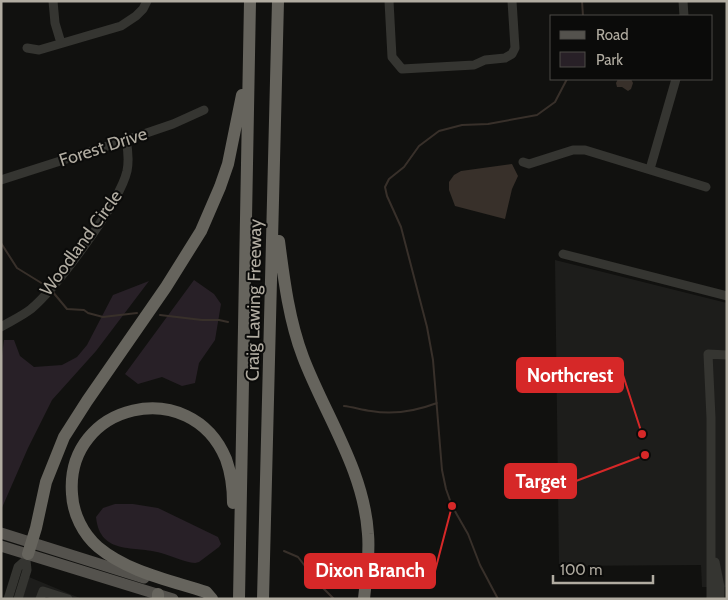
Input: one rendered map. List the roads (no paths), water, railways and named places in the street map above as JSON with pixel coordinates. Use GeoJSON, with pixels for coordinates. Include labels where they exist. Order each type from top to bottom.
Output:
{"type":"FeatureCollection","features":[{"type":"Feature","properties":{"kind":"highway","name":"Craig Lawing Freeway"},"geometry":{"type":"LineString","coordinates":[[239,599],[250,1]]}},
{"type":"Feature","properties":{"kind":"highway","name":"Craig Lawing Freeway"},"geometry":{"type":"LineString","coordinates":[[263,599],[278,1]]}},
{"type":"Feature","properties":{"kind":"highway"},"geometry":{"type":"LineString","coordinates":[[29,552],[46,482],[64,437],[186,256],[212,208],[232,149],[248,56]]}},
{"type":"Feature","properties":{"kind":"highway"},"geometry":{"type":"LineString","coordinates":[[274,194],[286,292],[295,334],[312,380],[351,465],[364,509],[368,549],[364,599]]}},
{"type":"Feature","properties":{"kind":"highway"},"geometry":{"type":"LineString","coordinates":[[211,599],[206,592],[127,565],[105,552],[90,539],[77,517],[72,493],[73,472],[82,448],[92,434],[103,424],[124,412],[135,409],[148,407],[162,408],[172,410],[196,421],[212,437],[225,458],[232,488],[233,524],[240,538]]}},
{"type":"Feature","properties":{"kind":"main road"},"geometry":{"type":"LineString","coordinates":[[1,533],[29,552],[158,597],[173,599]]}},
{"type":"Feature","properties":{"kind":"main road"},"geometry":{"type":"LineString","coordinates":[[1,546],[211,599]]}},
{"type":"Feature","properties":{"kind":"street"},"geometry":{"type":"LineString","coordinates":[[53,1],[55,23],[61,43]]}},
{"type":"Feature","properties":{"kind":"street"},"geometry":{"type":"LineString","coordinates":[[26,48],[39,50],[121,26],[136,16],[143,9],[147,1]]}},
{"type":"Feature","properties":{"kind":"street"},"geometry":{"type":"LineString","coordinates":[[389,1],[392,57],[402,69],[474,65],[485,60],[505,58],[512,54],[515,48],[512,1]]}},
{"type":"Feature","properties":{"kind":"street"},"geometry":{"type":"LineString","coordinates":[[650,169],[676,80]]}},
{"type":"Feature","properties":{"kind":"street","name":"Forest Drive"},"geometry":{"type":"LineString","coordinates":[[1,180],[173,124],[204,110]]}},
{"type":"Feature","properties":{"kind":"street","name":"Woodland Circle"},"geometry":{"type":"LineString","coordinates":[[1,326],[26,312],[39,301],[62,275],[94,229],[123,184],[128,165],[126,140]]}},
{"type":"Feature","properties":{"kind":"street"},"geometry":{"type":"LineString","coordinates":[[522,162],[529,164],[579,149],[706,187]]}},
{"type":"Feature","properties":{"kind":"street"},"geometry":{"type":"LineString","coordinates":[[563,254],[727,296]]}},
{"type":"Feature","properties":{"kind":"street"},"geometry":{"type":"LineString","coordinates":[[720,599],[712,545],[711,418],[708,354],[727,355]]}},
{"type":"Feature","properties":{"kind":"street"},"geometry":{"type":"LineString","coordinates":[[8,599],[18,567],[29,552]]}},
{"type":"Feature","properties":{"kind":"street"},"geometry":{"type":"LineString","coordinates":[[18,599],[27,570],[29,552]]}},
{"type":"Feature","properties":{"kind":"street"},"geometry":{"type":"LineString","coordinates":[[711,599],[718,578]]}},
{"type":"Feature","properties":{"kind":"street"},"geometry":{"type":"LineString","coordinates":[[40,599],[43,591],[68,599]]}},
{"type":"Feature","properties":{"kind":"waterway"},"geometry":{"type":"LineString","coordinates":[[582,1],[583,15]]}},
{"type":"Feature","properties":{"kind":"waterway"},"geometry":{"type":"LineString","coordinates":[[498,599],[480,565],[468,534],[452,506],[446,489],[442,470],[433,360],[427,327],[401,227],[385,187],[389,179],[404,167],[419,146],[439,131],[462,125],[488,124],[537,115],[555,102],[566,80]]}},
{"type":"Feature","properties":{"kind":"waterway"},"geometry":{"type":"LineString","coordinates":[[1,243],[17,268],[43,284]]}},
{"type":"Feature","properties":{"kind":"waterway"},"geometry":{"type":"LineString","coordinates":[[52,291],[67,309],[84,310],[103,317],[137,313]]}},
{"type":"Feature","properties":{"kind":"waterway"},"geometry":{"type":"LineString","coordinates":[[160,315],[228,322]]}},
{"type":"Feature","properties":{"kind":"waterway"},"geometry":{"type":"LineString","coordinates":[[344,406],[368,411],[396,412],[413,410],[437,403]]}},
{"type":"Feature","properties":{"kind":"waterway"},"geometry":{"type":"LineString","coordinates":[[284,551],[298,557],[318,583],[334,599]]}},
{"type":"Feature","properties":{"kind":"place","name":"Northcrest"},"geometry":{"type":"Point","coordinates":[642,434]}},
{"type":"Feature","properties":{"kind":"place","name":"Target"},"geometry":{"type":"Point","coordinates":[645,455]}},
{"type":"Feature","properties":{"kind":"place","name":"Dixon Branch"},"geometry":{"type":"Point","coordinates":[452,506]}}]}
